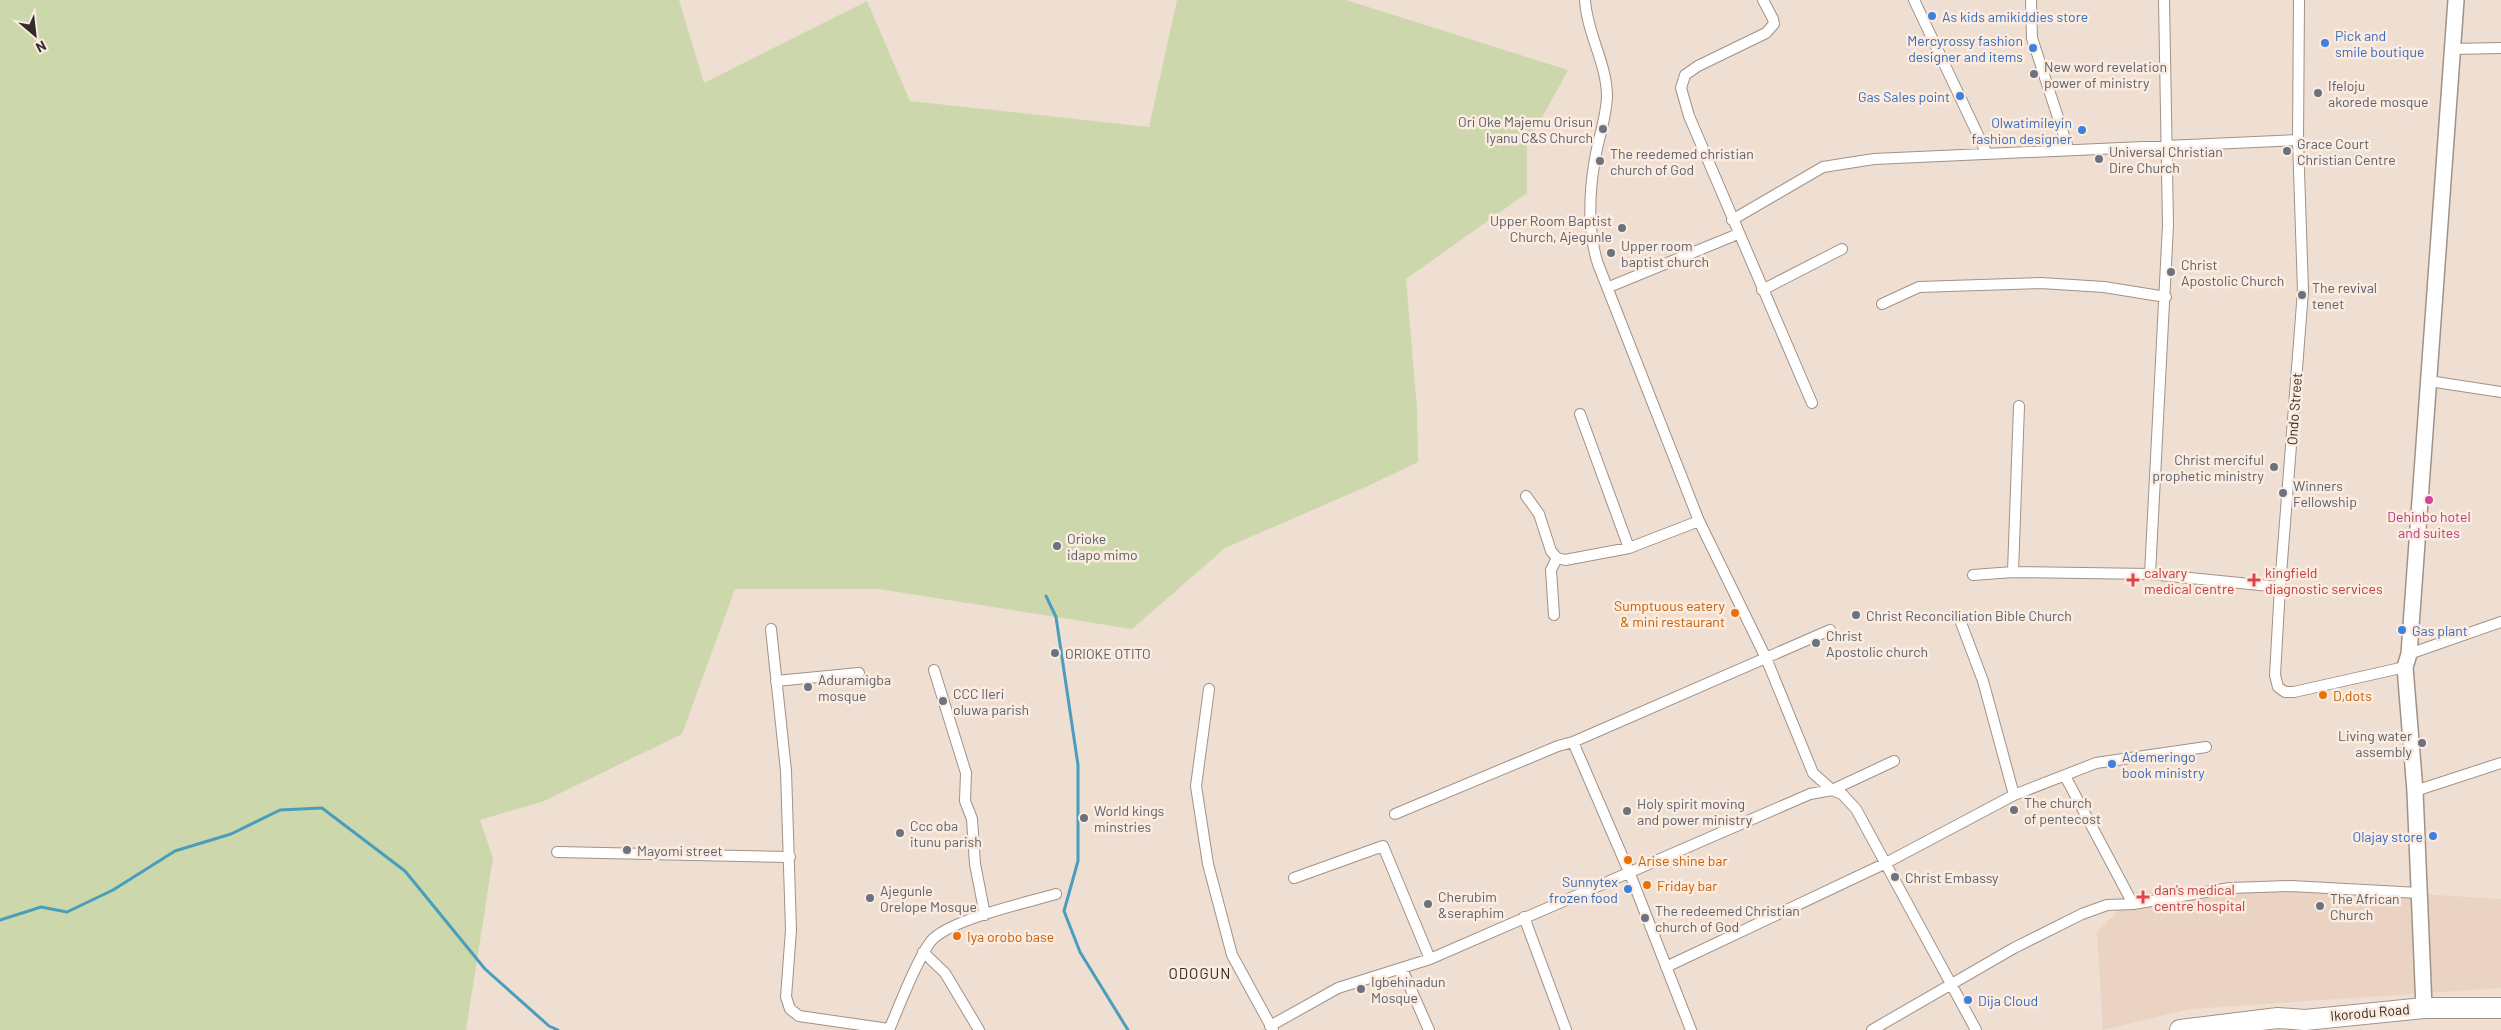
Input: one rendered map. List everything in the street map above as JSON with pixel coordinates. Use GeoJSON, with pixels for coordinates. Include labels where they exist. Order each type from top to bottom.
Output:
{"type":"FeatureCollection","features":[{"type":"Feature","properties":{"kind":"highway","name":"Ikorodu Road"},"geometry":{"type":"LineString","coordinates":[[2180,1030],[2278,1018],[2305,1020],[2424,1008],[2501,1008]]}},
{"type":"Feature","properties":{"kind":"street"},"geometry":{"type":"LineString","coordinates":[[1585,0],[1588,27],[1600,59],[1607,95],[1605,125],[1594,164],[1591,236],[1596,258],[1609,287],[1699,521],[1766,658],[1813,773],[1832,790],[1842,794],[1856,809],[1884,864],[1976,1030]]}},
{"type":"Feature","properties":{"kind":"street"},"geometry":{"type":"LineString","coordinates":[[1763,0],[1773,19],[1771,28],[1766,33],[1698,66],[1685,75],[1682,81],[1683,98],[1732,220],[1812,403]]}},
{"type":"Feature","properties":{"kind":"street"},"geometry":{"type":"LineString","coordinates":[[1914,0],[1987,154]]}},
{"type":"Feature","properties":{"kind":"street"},"geometry":{"type":"LineString","coordinates":[[2031,0],[2032,38],[2068,148]]}},
{"type":"Feature","properties":{"kind":"street"},"geometry":{"type":"LineString","coordinates":[[2150,574],[2166,297],[2168,225],[2164,0]]}},
{"type":"Feature","properties":{"kind":"street","name":"Ondo Street"},"geometry":{"type":"LineString","coordinates":[[2298,0],[2298,140],[2303,291],[2275,676],[2278,687],[2285,692],[2294,692],[2407,660]]}},
{"type":"Feature","properties":{"kind":"street"},"geometry":{"type":"LineString","coordinates":[[2424,1008],[2415,791],[2407,660],[2456,0]]}},
{"type":"Feature","properties":{"kind":"street"},"geometry":{"type":"LineString","coordinates":[[2451,49],[2501,48]]}},
{"type":"Feature","properties":{"kind":"street"},"geometry":{"type":"LineString","coordinates":[[1732,220],[1823,167],[1874,159],[2068,148],[2298,140]]}},
{"type":"Feature","properties":{"kind":"street"},"geometry":{"type":"LineString","coordinates":[[1609,287],[1738,234]]}},
{"type":"Feature","properties":{"kind":"street"},"geometry":{"type":"LineString","coordinates":[[1762,290],[1842,249]]}},
{"type":"Feature","properties":{"kind":"street"},"geometry":{"type":"LineString","coordinates":[[1882,304],[1919,287],[2041,283],[2104,286],[2166,297]]}},
{"type":"Feature","properties":{"kind":"street"},"geometry":{"type":"LineString","coordinates":[[2429,381],[2501,392]]}},
{"type":"Feature","properties":{"kind":"street"},"geometry":{"type":"LineString","coordinates":[[2013,572],[2019,406]]}},
{"type":"Feature","properties":{"kind":"street"},"geometry":{"type":"LineString","coordinates":[[1580,414],[1629,548]]}},
{"type":"Feature","properties":{"kind":"street"},"geometry":{"type":"LineString","coordinates":[[1526,496],[1539,514],[1551,551],[1557,558],[1574,559],[1629,548],[1699,521]]}},
{"type":"Feature","properties":{"kind":"street"},"geometry":{"type":"LineString","coordinates":[[1554,615],[1551,570],[1557,558]]}},
{"type":"Feature","properties":{"kind":"street"},"geometry":{"type":"LineString","coordinates":[[1973,575],[2013,572],[2150,574],[2280,587]]}},
{"type":"Feature","properties":{"kind":"street"},"geometry":{"type":"LineString","coordinates":[[1960,620],[1983,681],[2014,795]]}},
{"type":"Feature","properties":{"kind":"street"},"geometry":{"type":"LineString","coordinates":[[2407,660],[2501,622]]}},
{"type":"Feature","properties":{"kind":"street"},"geometry":{"type":"LineString","coordinates":[[771,629],[786,771],[791,930],[786,997],[790,1010],[799,1016],[889,1030],[923,952],[933,939],[945,930],[985,914],[1056,894]]}},
{"type":"Feature","properties":{"kind":"street"},"geometry":{"type":"LineString","coordinates":[[1394,814],[1558,746],[1574,742],[1830,630]]}},
{"type":"Feature","properties":{"kind":"street"},"geometry":{"type":"LineString","coordinates":[[934,670],[966,773],[965,801],[972,819],[974,864],[985,914]]}},
{"type":"Feature","properties":{"kind":"street"},"geometry":{"type":"LineString","coordinates":[[776,681],[859,673]]}},
{"type":"Feature","properties":{"kind":"street"},"geometry":{"type":"LineString","coordinates":[[1209,689],[1196,786],[1201,831],[1232,956],[1271,1028],[1338,988],[1430,959],[1524,917],[1630,874],[1810,794],[1832,790],[1894,761]]}},
{"type":"Feature","properties":{"kind":"street"},"geometry":{"type":"LineString","coordinates":[[1574,742],[1630,874],[1691,1030]]}},
{"type":"Feature","properties":{"kind":"street"},"geometry":{"type":"LineString","coordinates":[[1666,968],[1884,864],[2014,795],[2096,764],[2206,747]]}},
{"type":"Feature","properties":{"kind":"street"},"geometry":{"type":"LineString","coordinates":[[2415,791],[2501,763]]}},
{"type":"Feature","properties":{"kind":"street"},"geometry":{"type":"LineString","coordinates":[[2065,776],[2133,904]]}},
{"type":"Feature","properties":{"kind":"street"},"geometry":{"type":"LineString","coordinates":[[1294,878],[1383,846],[1430,959]]}},
{"type":"Feature","properties":{"kind":"street"},"geometry":{"type":"LineString","coordinates":[[556,852],[790,857]]}},
{"type":"Feature","properties":{"kind":"street"},"geometry":{"type":"LineString","coordinates":[[1872,1030],[1952,986],[2014,948],[2082,914],[2107,905],[2133,904],[2230,888],[2291,886],[2419,893]]}},
{"type":"Feature","properties":{"kind":"street"},"geometry":{"type":"LineString","coordinates":[[1524,917],[1566,1030]]}},
{"type":"Feature","properties":{"kind":"street"},"geometry":{"type":"LineString","coordinates":[[923,952],[945,973],[979,1030]]}},
{"type":"Feature","properties":{"kind":"street"},"geometry":{"type":"LineString","coordinates":[[1402,969],[1429,1030]]}},
{"type":"Feature","properties":{"kind":"shaded area"},"geometry":{"type":"Polygon","coordinates":[[[2305,887],[2501,899],[2501,988],[2190,1009],[2103,1030],[2097,932],[2137,892],[2305,887]]]}},
{"type":"Feature","properties":{"kind":"green space"},"geometry":{"type":"Polygon","coordinates":[[[0,0],[679,0],[704,83],[867,1],[910,101],[1149,127],[1177,0],[1346,0],[1568,70],[1527,145],[1527,193],[1406,279],[1417,409],[1418,462],[1368,486],[1225,548],[1132,629],[879,589],[735,589],[682,734],[544,801],[480,820],[493,858],[466,1030],[0,1030],[0,0]]]}},
{"type":"Feature","properties":{"kind":"waterway"},"geometry":{"type":"LineString","coordinates":[[1046,596],[1056,617],[1078,765],[1078,861],[1064,911],[1080,952],[1128,1030]]}},
{"type":"Feature","properties":{"kind":"waterway"},"geometry":{"type":"LineString","coordinates":[[0,920],[41,907],[67,912],[113,890],[175,851],[231,834],[280,810],[322,808],[405,871],[485,969],[549,1026],[558,1030]]}},
{"type":"Feature","properties":{"kind":"place","name":"As kids amikiddies store"},"geometry":{"type":"Point","coordinates":[1932,16]}},
{"type":"Feature","properties":{"kind":"place","name":"Pick and smile boutique"},"geometry":{"type":"Point","coordinates":[2325,43]}},
{"type":"Feature","properties":{"kind":"place","name":"Mercyrossy fashion designer and items"},"geometry":{"type":"Point","coordinates":[2033,48]}},
{"type":"Feature","properties":{"kind":"place","name":"New word revelation power of ministry"},"geometry":{"type":"Point","coordinates":[2034,74]}},
{"type":"Feature","properties":{"kind":"place","name":"Ifeloju akorede mosque"},"geometry":{"type":"Point","coordinates":[2318,93]}},
{"type":"Feature","properties":{"kind":"place","name":"Gas Sales point"},"geometry":{"type":"Point","coordinates":[1960,96]}},
{"type":"Feature","properties":{"kind":"place","name":"Ori Oke Majemu Orisun Iyanu C&S Church"},"geometry":{"type":"Point","coordinates":[1603,129]}},
{"type":"Feature","properties":{"kind":"place","name":"Olwatimileyin fashion designer"},"geometry":{"type":"Point","coordinates":[2082,130]}},
{"type":"Feature","properties":{"kind":"place","name":"Grace Court Christian Centre"},"geometry":{"type":"Point","coordinates":[2287,151]}},
{"type":"Feature","properties":{"kind":"place","name":"Universal Christian Dire Church"},"geometry":{"type":"Point","coordinates":[2099,159]}},
{"type":"Feature","properties":{"kind":"place","name":"The reedemed christian church of God"},"geometry":{"type":"Point","coordinates":[1600,161]}},
{"type":"Feature","properties":{"kind":"place","name":"Upper Room Baptist Church, Ajegunle"},"geometry":{"type":"Point","coordinates":[1622,228]}},
{"type":"Feature","properties":{"kind":"place","name":"Upper room baptist church"},"geometry":{"type":"Point","coordinates":[1611,253]}},
{"type":"Feature","properties":{"kind":"place","name":"Christ Apostolic Church"},"geometry":{"type":"Point","coordinates":[2171,272]}},
{"type":"Feature","properties":{"kind":"place","name":"The revival tenet"},"geometry":{"type":"Point","coordinates":[2302,295]}},
{"type":"Feature","properties":{"kind":"place","name":"Christ merciful prophetic ministry"},"geometry":{"type":"Point","coordinates":[2274,467]}},
{"type":"Feature","properties":{"kind":"place","name":"Winners Fellowship"},"geometry":{"type":"Point","coordinates":[2283,493]}},
{"type":"Feature","properties":{"kind":"place","name":"Dehinbo hotel and suites"},"geometry":{"type":"Point","coordinates":[2429,500]}},
{"type":"Feature","properties":{"kind":"place","name":"Orioke idapo mimo"},"geometry":{"type":"Point","coordinates":[1057,546]}},
{"type":"Feature","properties":{"kind":"place","name":"calvary medical centre"},"geometry":{"type":"Point","coordinates":[2133,580]}},
{"type":"Feature","properties":{"kind":"place","name":"kingfield diagnostic services"},"geometry":{"type":"Point","coordinates":[2254,580]}},
{"type":"Feature","properties":{"kind":"place","name":"Sumptuous eatery & mini restaurant"},"geometry":{"type":"Point","coordinates":[1735,613]}},
{"type":"Feature","properties":{"kind":"place","name":"Christ Reconciliation Bible Church"},"geometry":{"type":"Point","coordinates":[1856,615]}},
{"type":"Feature","properties":{"kind":"place","name":"Gas plant"},"geometry":{"type":"Point","coordinates":[2402,630]}},
{"type":"Feature","properties":{"kind":"place","name":"Christ Apostolic church"},"geometry":{"type":"Point","coordinates":[1816,643]}},
{"type":"Feature","properties":{"kind":"place","name":"ORIOKE OTITO"},"geometry":{"type":"Point","coordinates":[1055,653]}},
{"type":"Feature","properties":{"kind":"place","name":"Aduramigba mosque"},"geometry":{"type":"Point","coordinates":[808,687]}},
{"type":"Feature","properties":{"kind":"place","name":"D,dots"},"geometry":{"type":"Point","coordinates":[2323,695]}},
{"type":"Feature","properties":{"kind":"place","name":"CCC Ileri oluwa parish"},"geometry":{"type":"Point","coordinates":[943,701]}},
{"type":"Feature","properties":{"kind":"place","name":"Living water assembly"},"geometry":{"type":"Point","coordinates":[2422,743]}},
{"type":"Feature","properties":{"kind":"place","name":"Ademeringo book ministry"},"geometry":{"type":"Point","coordinates":[2112,764]}},
{"type":"Feature","properties":{"kind":"place","name":"The church of pentecost"},"geometry":{"type":"Point","coordinates":[2014,810]}},
{"type":"Feature","properties":{"kind":"place","name":"Holy spirit moving and power ministry"},"geometry":{"type":"Point","coordinates":[1627,811]}},
{"type":"Feature","properties":{"kind":"place","name":"World kings minstries"},"geometry":{"type":"Point","coordinates":[1084,818]}},
{"type":"Feature","properties":{"kind":"place","name":"Ccc oba itunu parish"},"geometry":{"type":"Point","coordinates":[900,833]}},
{"type":"Feature","properties":{"kind":"place","name":"Olajay store"},"geometry":{"type":"Point","coordinates":[2433,836]}},
{"type":"Feature","properties":{"kind":"place","name":"Mayomi street"},"geometry":{"type":"Point","coordinates":[627,850]}},
{"type":"Feature","properties":{"kind":"place","name":"Arise shine bar"},"geometry":{"type":"Point","coordinates":[1628,860]}},
{"type":"Feature","properties":{"kind":"place","name":"Christ Embassy"},"geometry":{"type":"Point","coordinates":[1895,877]}},
{"type":"Feature","properties":{"kind":"place","name":"Friday bar"},"geometry":{"type":"Point","coordinates":[1647,885]}},
{"type":"Feature","properties":{"kind":"place","name":"Sunnytex frozen food"},"geometry":{"type":"Point","coordinates":[1628,889]}},
{"type":"Feature","properties":{"kind":"place","name":"dan's medical centre hospital"},"geometry":{"type":"Point","coordinates":[2143,897]}},
{"type":"Feature","properties":{"kind":"place","name":"Ajegunle Orelope Mosque"},"geometry":{"type":"Point","coordinates":[870,898]}},
{"type":"Feature","properties":{"kind":"place","name":"Cherubim &seraphim"},"geometry":{"type":"Point","coordinates":[1428,904]}},
{"type":"Feature","properties":{"kind":"place","name":"The African Church"},"geometry":{"type":"Point","coordinates":[2320,906]}},
{"type":"Feature","properties":{"kind":"place","name":"The redeemed Christian church of God"},"geometry":{"type":"Point","coordinates":[1645,918]}},
{"type":"Feature","properties":{"kind":"place","name":"Iya orobo base"},"geometry":{"type":"Point","coordinates":[957,936]}},
{"type":"Feature","properties":{"kind":"place","name":"Igbehinadun Mosque"},"geometry":{"type":"Point","coordinates":[1361,989]}},
{"type":"Feature","properties":{"kind":"place","name":"Dija Cloud"},"geometry":{"type":"Point","coordinates":[1968,1000]}},
{"type":"Feature","properties":{"kind":"district","name":"ODOGUN"},"geometry":{"type":"Point","coordinates":[1200,973]}}]}
